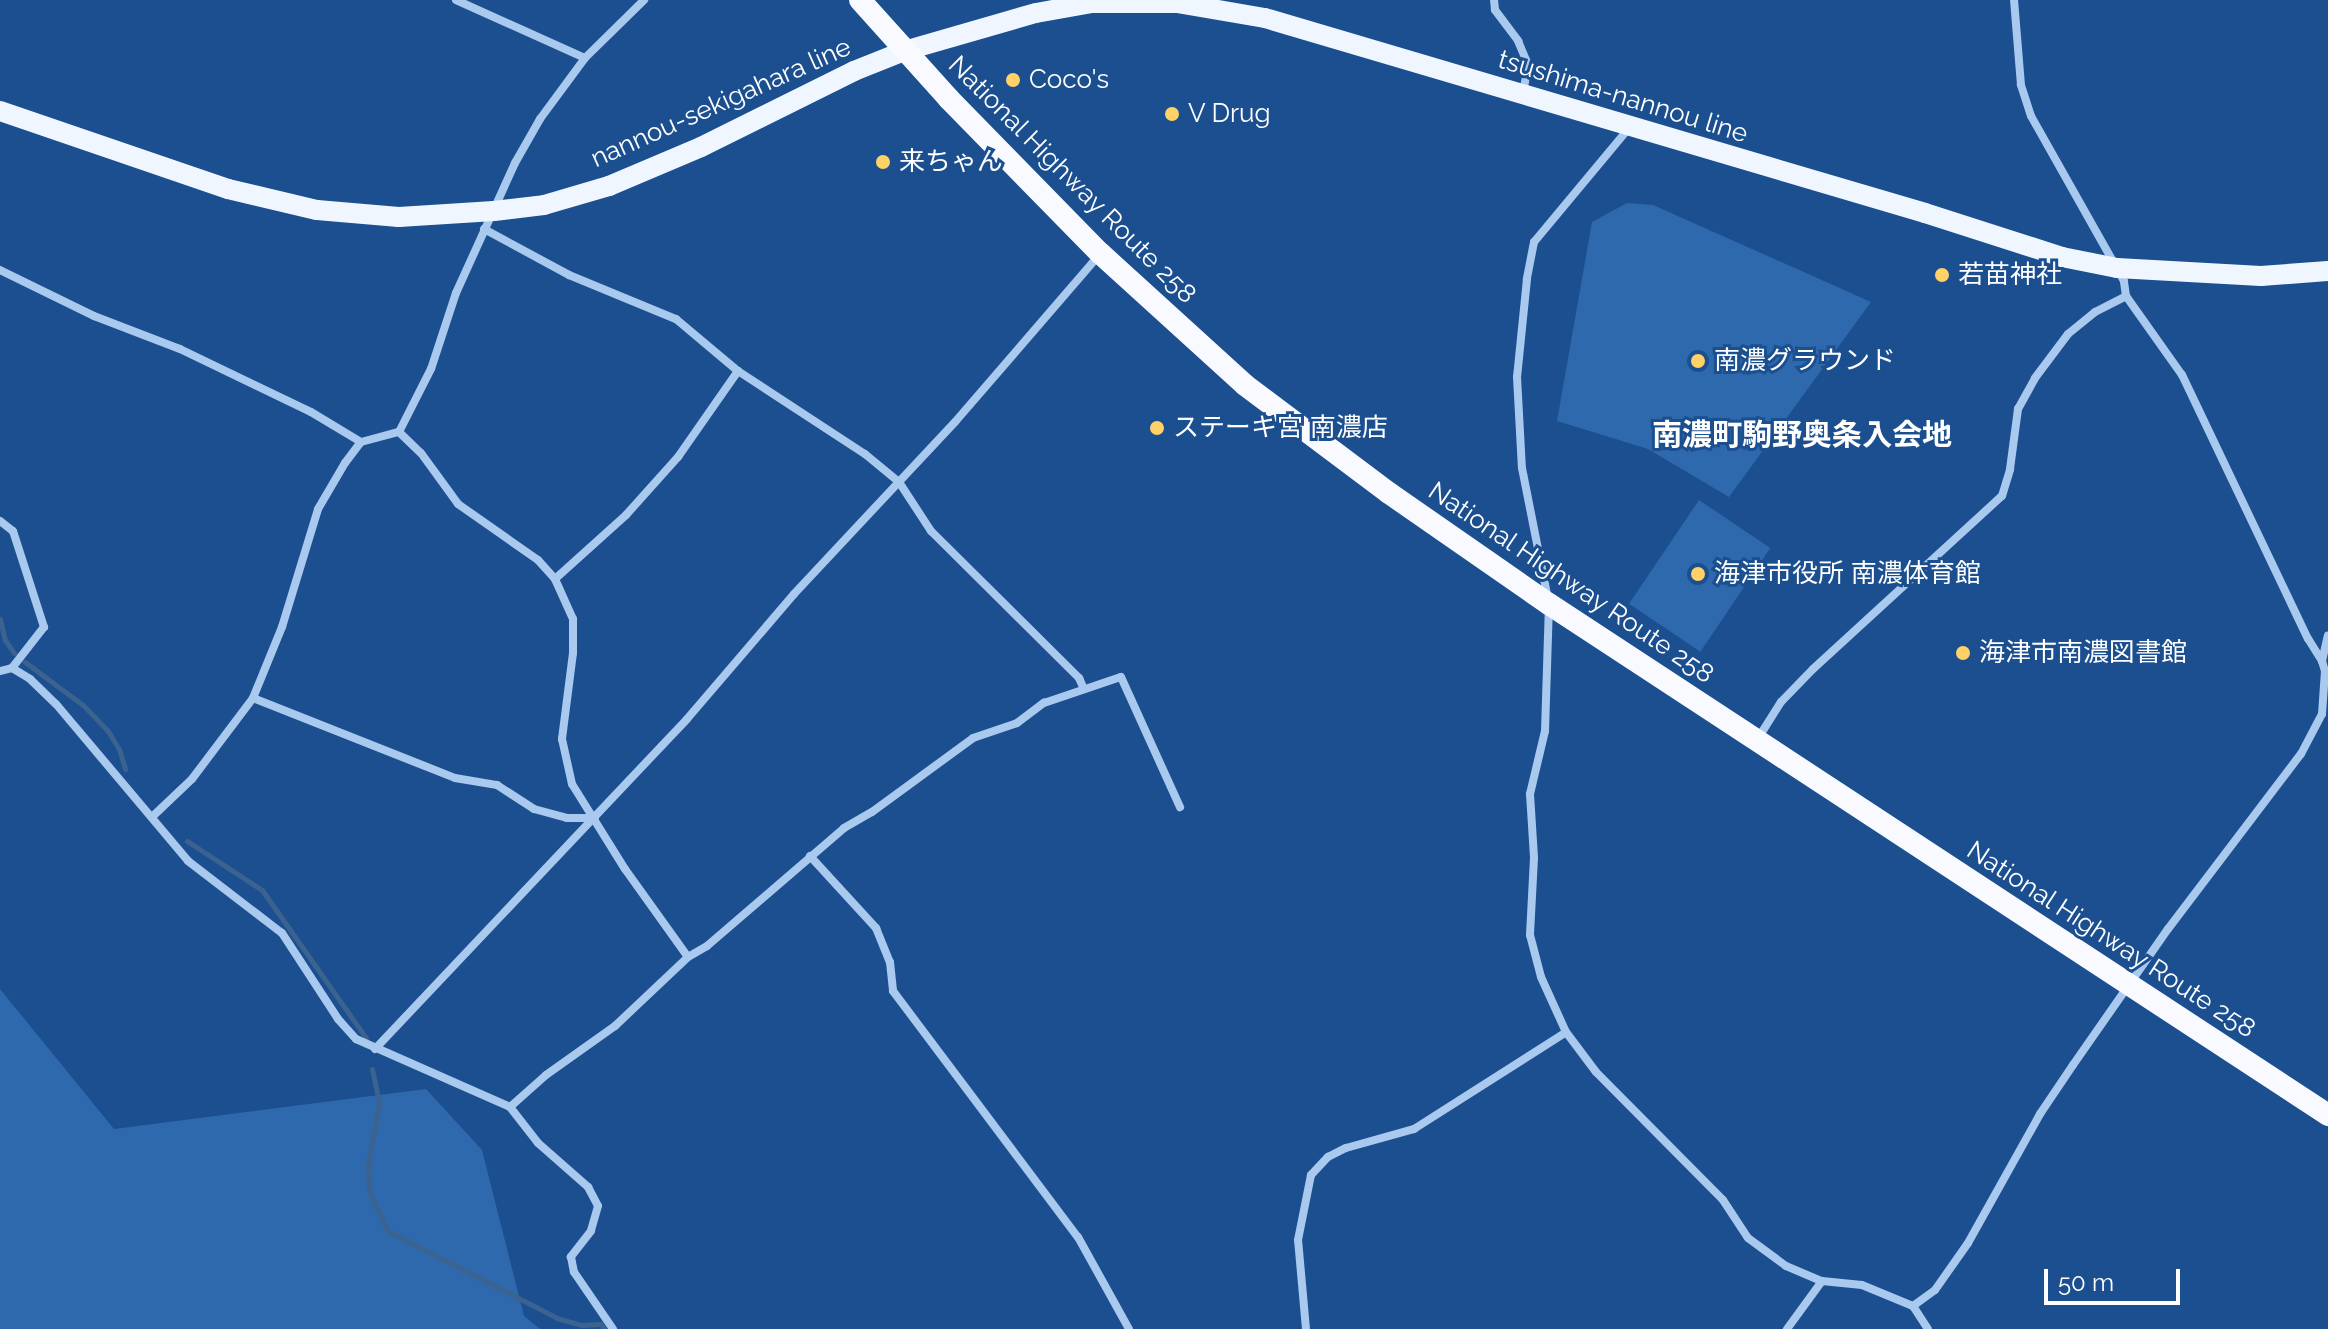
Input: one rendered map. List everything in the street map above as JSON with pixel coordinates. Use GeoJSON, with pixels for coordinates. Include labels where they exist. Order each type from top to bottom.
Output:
{"type":"FeatureCollection","features":[{"type":"Feature","properties":{"kind":"highway","name":"National Highway Route 258"},"geometry":{"type":"LineString","coordinates":[[860,0],[904,51],[1100,253],[1245,385],[1389,493],[1549,604],[2328,1115]]}},
{"type":"Feature","properties":{"kind":"main road","name":"tsushima-nannou line"},"geometry":{"type":"LineString","coordinates":[[904,51],[1036,13],[1090,2],[1177,3],[1265,18],[1925,213],[2062,257],[2117,268],[2261,276],[2328,271]]}},
{"type":"Feature","properties":{"kind":"main road","name":"nannou-sekigahara line"},"geometry":{"type":"LineString","coordinates":[[0,111],[228,189],[317,210],[489,220],[609,186],[701,147],[854,71],[904,51]]}},
{"type":"Feature","properties":{"kind":"street"},"geometry":{"type":"LineString","coordinates":[[456,0],[585,58]]}},
{"type":"Feature","properties":{"kind":"street"},"geometry":{"type":"LineString","coordinates":[[152,817],[192,779],[253,698],[282,627],[318,509],[361,442],[399,432],[431,369],[456,293],[515,163],[540,119],[585,58],[644,0]]}},
{"type":"Feature","properties":{"kind":"street"},"geometry":{"type":"LineString","coordinates":[[1494,0],[1495,10],[1518,41],[1528,65],[1523,93]]}},
{"type":"Feature","properties":{"kind":"street"},"geometry":{"type":"LineString","coordinates":[[1913,1306],[1935,1290],[1968,1243],[2040,1114],[2129,985],[2315,734],[2322,714],[2327,672],[2308,639],[2182,375],[2126,296],[2117,268],[2031,116],[2021,85],[2014,0]]}},
{"type":"Feature","properties":{"kind":"street"},"geometry":{"type":"LineString","coordinates":[[1629,128],[1534,242],[1527,279],[1517,377],[1522,468],[1549,604],[1545,731],[1530,794],[1534,858],[1530,935],[1541,977],[1566,1032],[1596,1072],[1723,1200],[1748,1238],[1786,1266],[1822,1281],[1862,1285],[1913,1306],[1928,1329]]}},
{"type":"Feature","properties":{"kind":"street"},"geometry":{"type":"LineString","coordinates":[[489,220],[569,275],[676,319],[738,371],[865,454],[899,482],[931,531],[1079,678],[1084,689]]}},
{"type":"Feature","properties":{"kind":"street"},"geometry":{"type":"LineString","coordinates":[[375,1049],[595,818],[899,482],[1100,253]]}},
{"type":"Feature","properties":{"kind":"street"},"geometry":{"type":"LineString","coordinates":[[0,270],[94,316],[180,349],[311,412],[361,442]]}},
{"type":"Feature","properties":{"kind":"street"},"geometry":{"type":"LineString","coordinates":[[1756,740],[1781,702],[1813,669],[2002,496],[2010,469],[2018,409],[2035,378],[2068,334],[2095,312],[2126,296]]}},
{"type":"Feature","properties":{"kind":"street"},"geometry":{"type":"LineString","coordinates":[[555,579],[626,515],[678,457],[738,371]]}},
{"type":"Feature","properties":{"kind":"street"},"geometry":{"type":"LineString","coordinates":[[399,432],[421,453],[458,504],[538,560],[555,579],[573,619],[573,653],[562,739],[572,784],[625,869],[688,957]]}},
{"type":"Feature","properties":{"kind":"street"},"geometry":{"type":"LineString","coordinates":[[0,521],[13,531],[44,627],[12,668],[0,671]]}},
{"type":"Feature","properties":{"kind":"street"},"geometry":{"type":"LineString","coordinates":[[2322,661],[2328,636]]}},
{"type":"Feature","properties":{"kind":"street"},"geometry":{"type":"LineString","coordinates":[[12,668],[56,704],[188,861],[282,933],[338,1019],[356,1039],[427,1073],[471,1086],[510,1107],[538,1143],[588,1187],[598,1206],[591,1231],[571,1257],[574,1272],[613,1329]]}},
{"type":"Feature","properties":{"kind":"street"},"geometry":{"type":"LineString","coordinates":[[510,1107],[546,1075],[615,1026],[688,957],[707,946],[810,856],[973,738],[1017,723],[1044,703],[1121,677],[1180,807]]}},
{"type":"Feature","properties":{"kind":"street"},"geometry":{"type":"LineString","coordinates":[[253,698],[455,778],[497,785],[534,809],[567,818],[595,818]]}},
{"type":"Feature","properties":{"kind":"street"},"geometry":{"type":"LineString","coordinates":[[810,856],[876,928],[890,962],[893,991],[1078,1237],[1129,1329]]}},
{"type":"Feature","properties":{"kind":"street"},"geometry":{"type":"LineString","coordinates":[[1306,1329],[1298,1240],[1311,1175],[1328,1157],[1346,1148],[1414,1129],[1566,1032]]}},
{"type":"Feature","properties":{"kind":"street"},"geometry":{"type":"LineString","coordinates":[[1787,1329],[1822,1281]]}},
{"type":"Feature","properties":{"kind":"shaded area","name":"南濃グラウンド"},"geometry":{"type":"Polygon","coordinates":[[[1627,203],[1653,205],[1871,302],[1729,497],[1648,449],[1557,421],[1592,222],[1627,203]]]}},
{"type":"Feature","properties":{"kind":"shaded area","name":"海津市役所 南濃体育館"},"geometry":{"type":"Polygon","coordinates":[[[1699,500],[1770,548],[1700,652],[1629,604],[1699,500]]]}},
{"type":"Feature","properties":{"kind":"shaded area"},"geometry":{"type":"Polygon","coordinates":[[[0,989],[114,1129],[426,1089],[482,1150],[524,1316],[540,1329],[0,1329],[0,989]]]}},
{"type":"Feature","properties":{"kind":"waterway"},"geometry":{"type":"LineString","coordinates":[[0,619],[5,640],[14,653]]}},
{"type":"Feature","properties":{"kind":"waterway"},"geometry":{"type":"LineString","coordinates":[[25,662],[83,705],[108,731],[119,749],[125,769]]}},
{"type":"Feature","properties":{"kind":"waterway"},"geometry":{"type":"LineString","coordinates":[[187,841],[262,890],[366,1038]]}},
{"type":"Feature","properties":{"kind":"waterway"},"geometry":{"type":"LineString","coordinates":[[372,1069],[379,1103],[368,1164],[369,1191],[388,1231],[557,1318],[581,1325],[601,1324],[604,1329]]}},
{"type":"Feature","properties":{"kind":"place","name":"Coco's"},"geometry":{"type":"Point","coordinates":[1013,80]}},
{"type":"Feature","properties":{"kind":"place","name":"V Drug"},"geometry":{"type":"Point","coordinates":[1172,114]}},
{"type":"Feature","properties":{"kind":"place","name":"来ちゃん"},"geometry":{"type":"Point","coordinates":[883,162]}},
{"type":"Feature","properties":{"kind":"place","name":"若苗神社"},"geometry":{"type":"Point","coordinates":[1942,275]}},
{"type":"Feature","properties":{"kind":"place","name":"南濃グラウンド"},"geometry":{"type":"Point","coordinates":[1698,361]}},
{"type":"Feature","properties":{"kind":"place","name":"ステーキ宮 南濃店"},"geometry":{"type":"Point","coordinates":[1157,428]}},
{"type":"Feature","properties":{"kind":"place","name":"海津市役所 南濃体育館"},"geometry":{"type":"Point","coordinates":[1698,574]}},
{"type":"Feature","properties":{"kind":"place","name":"海津市南濃図書館"},"geometry":{"type":"Point","coordinates":[1963,653]}},
{"type":"Feature","properties":{"kind":"district","name":"南濃町駒野奥条入会地"},"geometry":{"type":"Point","coordinates":[1802,435]}}]}
